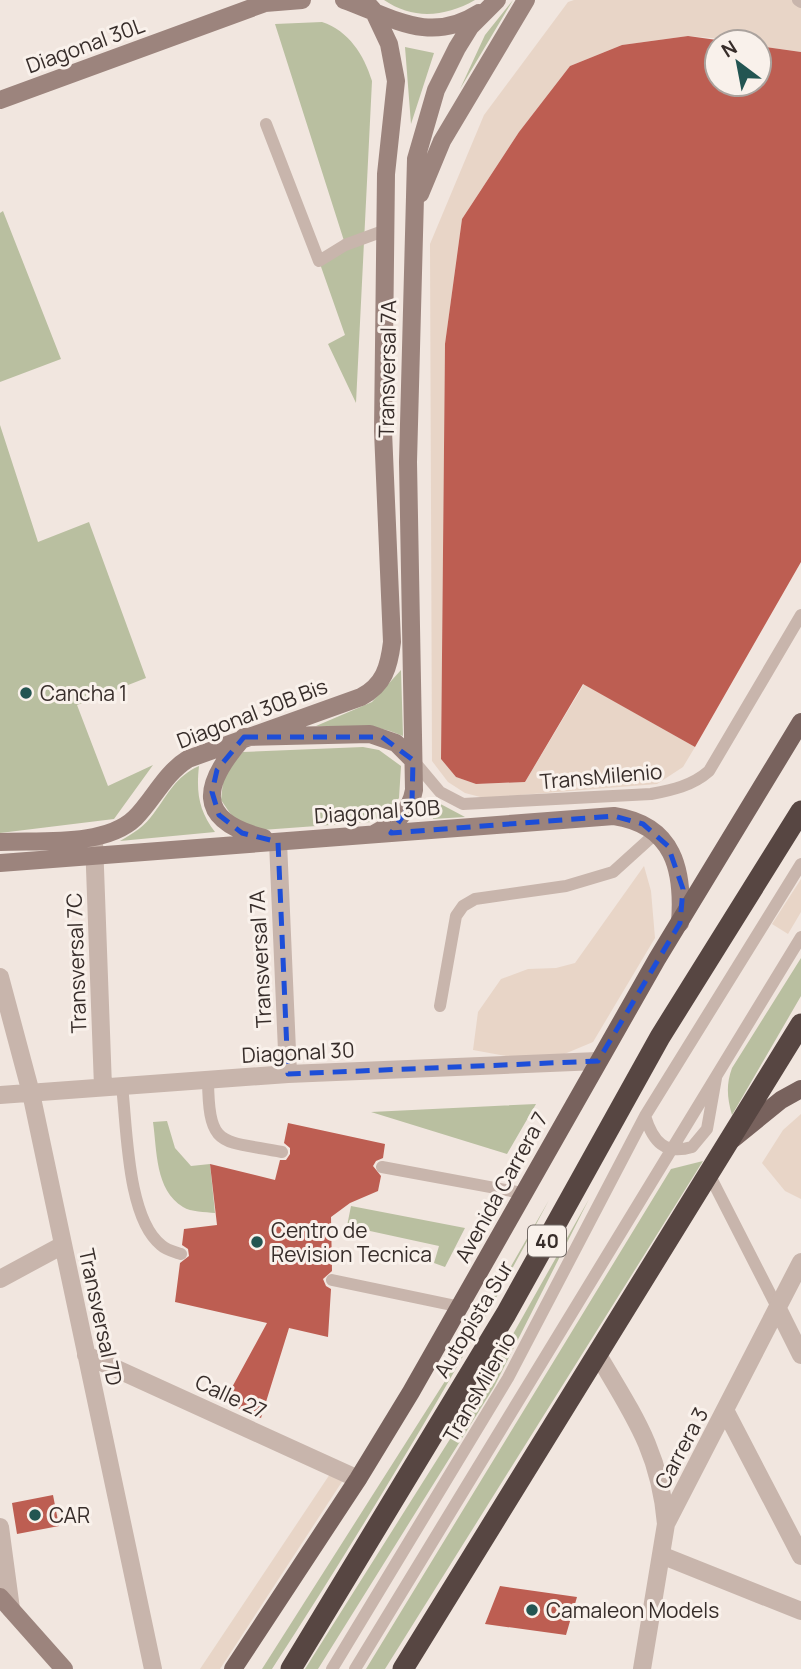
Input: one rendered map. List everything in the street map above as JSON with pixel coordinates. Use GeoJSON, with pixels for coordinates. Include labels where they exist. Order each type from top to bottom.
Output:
{"type":"FeatureCollection","features":[{"type":"Feature","properties":{"kind":"highway","name":"Autopista Sur"},"geometry":{"type":"LineString","coordinates":[[291,1669],[506,1314],[660,1037],[801,811]]}},
{"type":"Feature","properties":{"kind":"highway"},"geometry":{"type":"LineString","coordinates":[[403,1669],[710,1176],[801,1024]]}},
{"type":"Feature","properties":{"kind":"main road","name":"Diagonal 30L"},"geometry":{"type":"LineString","coordinates":[[0,100],[267,1],[302,0]]}},
{"type":"Feature","properties":{"kind":"main road"},"geometry":{"type":"LineString","coordinates":[[344,0],[368,5],[400,24],[434,28],[467,20],[497,0]]}},
{"type":"Feature","properties":{"kind":"main road","name":"Transversal 7A"},"geometry":{"type":"LineString","coordinates":[[413,760],[413,606],[408,462],[416,159],[436,90],[470,27],[497,0]]}},
{"type":"Feature","properties":{"kind":"main road"},"geometry":{"type":"LineString","coordinates":[[414,214],[442,141],[526,0]]}},
{"type":"Feature","properties":{"kind":"main road","name":"Transversal 7A"},"geometry":{"type":"LineString","coordinates":[[368,5],[389,44],[396,81],[386,174],[383,431],[392,642],[389,663],[382,681],[371,692]]}},
{"type":"Feature","properties":{"kind":"main road","name":"Diagonal 30B Bis"},"geometry":{"type":"LineString","coordinates":[[94,846],[136,817],[177,766],[206,751],[371,692]]}},
{"type":"Feature","properties":{"kind":"main road","name":"Avenida Carrera 7"},"geometry":{"type":"LineString","coordinates":[[233,1669],[358,1479],[461,1307],[522,1193],[598,1061],[801,722]]}},
{"type":"Feature","properties":{"kind":"main road"},"geometry":{"type":"LineString","coordinates":[[278,842],[242,833],[229,825],[214,804],[212,792],[217,770],[244,737],[370,734],[396,743],[413,760],[412,803],[396,822],[374,834]]}},
{"type":"Feature","properties":{"kind":"main road","name":"Diagonal 30B"},"geometry":{"type":"LineString","coordinates":[[0,842],[94,846],[278,842],[614,816],[630,818],[668,846],[680,875],[680,923]]}},
{"type":"Feature","properties":{"kind":"main road","name":"Diagonal 30B"},"geometry":{"type":"LineString","coordinates":[[0,863],[94,846]]}},
{"type":"Feature","properties":{"kind":"main road"},"geometry":{"type":"LineString","coordinates":[[731,1141],[781,1100],[801,1089]]}},
{"type":"Feature","properties":{"kind":"main road"},"geometry":{"type":"LineString","coordinates":[[5,1603],[64,1669]]}},
{"type":"Feature","properties":{"kind":"street","name":"Transversal 7A"},"geometry":{"type":"LineString","coordinates":[[278,842],[288,1074]]}},
{"type":"Feature","properties":{"kind":"street","name":"Transversal 7C"},"geometry":{"type":"LineString","coordinates":[[94,846],[103,1087]]}},
{"type":"Feature","properties":{"kind":"street","name":"Transversal 7D"},"geometry":{"type":"LineString","coordinates":[[0,977],[31,1093],[153,1669]]}},
{"type":"Feature","properties":{"kind":"street","name":"Diagonal 30"},"geometry":{"type":"LineString","coordinates":[[0,1095],[288,1074],[598,1061]]}},
{"type":"Feature","properties":{"kind":"street"},"geometry":{"type":"LineString","coordinates":[[0,1279],[63,1245]]}},
{"type":"Feature","properties":{"kind":"street","name":"Carrera 3"},"geometry":{"type":"LineString","coordinates":[[648,1667],[666,1524],[801,1262]]}},
{"type":"Feature","properties":{"kind":"street"},"geometry":{"type":"LineString","coordinates":[[778,1309],[801,1355]]}},
{"type":"Feature","properties":{"kind":"street","name":"Calle 27"},"geometry":{"type":"LineString","coordinates":[[86,1355],[358,1479]]}},
{"type":"Feature","properties":{"kind":"street"},"geometry":{"type":"LineString","coordinates":[[598,1355],[645,1434],[663,1485],[666,1524]]}},
{"type":"Feature","properties":{"kind":"street"},"geometry":{"type":"LineString","coordinates":[[726,1412],[801,1556]]}},
{"type":"Feature","properties":{"kind":"street"},"geometry":{"type":"LineString","coordinates":[[0,1527],[5,1603]]}},
{"type":"Feature","properties":{"kind":"street"},"geometry":{"type":"LineString","coordinates":[[661,1555],[801,1611]]}},
{"type":"Feature","properties":{"kind":"lane"},"geometry":{"type":"LineString","coordinates":[[266,124],[319,261],[345,244],[386,230]]}},
{"type":"Feature","properties":{"kind":"lane","name":"TransMilenio"},"geometry":{"type":"LineString","coordinates":[[413,760],[440,792],[463,804],[651,794],[675,790],[709,771],[801,615]]}},
{"type":"Feature","properties":{"kind":"lane"},"geometry":{"type":"LineString","coordinates":[[440,1006],[453,927],[463,906],[475,899],[566,886],[613,872],[655,834]]}},
{"type":"Feature","properties":{"kind":"lane","name":"TransMilenio"},"geometry":{"type":"LineString","coordinates":[[332,1669],[509,1378],[645,1116],[801,864]]}},
{"type":"Feature","properties":{"kind":"lane","name":"TransMilenio"},"geometry":{"type":"LineString","coordinates":[[355,1669],[801,937]]}},
{"type":"Feature","properties":{"kind":"lane","name":"TransMilenio"},"geometry":{"type":"LineString","coordinates":[[669,1150],[692,1147],[702,1138],[707,1129],[717,1071]]}},
{"type":"Feature","properties":{"kind":"lane"},"geometry":{"type":"LineString","coordinates":[[208,1080],[209,1122],[216,1134],[230,1142],[282,1152]]}},
{"type":"Feature","properties":{"kind":"lane"},"geometry":{"type":"LineString","coordinates":[[122,1086],[135,1190],[144,1223],[162,1246],[181,1254]]}},
{"type":"Feature","properties":{"kind":"lane"},"geometry":{"type":"LineString","coordinates":[[645,1116],[657,1143],[669,1150]]}},
{"type":"Feature","properties":{"kind":"lane"},"geometry":{"type":"LineString","coordinates":[[382,1167],[522,1193]]}},
{"type":"Feature","properties":{"kind":"lane"},"geometry":{"type":"LineString","coordinates":[[710,1176],[778,1309]]}},
{"type":"Feature","properties":{"kind":"lane"},"geometry":{"type":"LineString","coordinates":[[332,1280],[461,1307]]}},
{"type":"Feature","properties":{"kind":"highlighted area"},"geometry":{"type":"Polygon","coordinates":[[[244,737],[382,737],[413,760],[412,803],[391,833],[614,816],[643,824],[668,846],[683,889],[680,923],[598,1061],[288,1074],[278,842],[242,833],[219,815],[212,792],[217,770],[244,737]]]}},
{"type":"Feature","properties":{"kind":"green space"},"geometry":{"type":"Polygon","coordinates":[[[384,0],[475,0],[452,10],[429,14],[406,11],[384,0]]]}},
{"type":"Feature","properties":{"kind":"green space"},"geometry":{"type":"Polygon","coordinates":[[[513,0],[460,89],[485,35],[513,0]]]}},
{"type":"Feature","properties":{"kind":"green space"},"geometry":{"type":"Polygon","coordinates":[[[322,22],[340,31],[354,45],[365,62],[372,81],[356,403],[328,344],[345,335],[319,261],[345,244],[275,24],[322,22]]]}},
{"type":"Feature","properties":{"kind":"green space"},"geometry":{"type":"Polygon","coordinates":[[[405,47],[434,53],[411,124],[405,47]]]}},
{"type":"Feature","properties":{"kind":"green space"},"geometry":{"type":"Polygon","coordinates":[[[3,211],[61,359],[0,382],[0,213],[3,211]]]}},
{"type":"Feature","properties":{"kind":"green space"},"geometry":{"type":"Polygon","coordinates":[[[0,425],[38,542],[89,522],[146,678],[77,705],[108,786],[153,765],[114,819],[0,833],[0,425]]]}},
{"type":"Feature","properties":{"kind":"green space"},"geometry":{"type":"Polygon","coordinates":[[[401,670],[403,736],[371,727],[316,726],[372,702],[401,670]]]}},
{"type":"Feature","properties":{"kind":"green space"},"geometry":{"type":"Polygon","coordinates":[[[363,747],[379,750],[401,766],[399,798],[390,810],[371,822],[262,830],[234,819],[221,800],[224,772],[243,752],[363,747]]]}},
{"type":"Feature","properties":{"kind":"green space"},"geometry":{"type":"Polygon","coordinates":[[[199,766],[200,801],[205,817],[215,832],[120,841],[151,818],[178,780],[199,766]]]}},
{"type":"Feature","properties":{"kind":"green space"},"geometry":{"type":"Polygon","coordinates":[[[433,800],[465,817],[433,819],[433,800]]]}},
{"type":"Feature","properties":{"kind":"green space"},"geometry":{"type":"Polygon","coordinates":[[[801,958],[801,996],[732,1115],[728,1091],[732,1068],[801,958]]]}},
{"type":"Feature","properties":{"kind":"green space"},"geometry":{"type":"Polygon","coordinates":[[[536,1104],[507,1154],[371,1112],[536,1104]]]}},
{"type":"Feature","properties":{"kind":"green space"},"geometry":{"type":"Polygon","coordinates":[[[167,1121],[175,1148],[191,1166],[210,1164],[215,1213],[186,1209],[174,1200],[167,1190],[159,1169],[153,1122],[167,1121]]]}},
{"type":"Feature","properties":{"kind":"green space"},"geometry":{"type":"Polygon","coordinates":[[[703,1161],[385,1669],[366,1669],[671,1169],[703,1161]]]}},
{"type":"Feature","properties":{"kind":"green space"},"geometry":{"type":"Polygon","coordinates":[[[589,1199],[494,1387],[318,1669],[305,1669],[486,1382],[589,1199]]]}},
{"type":"Feature","properties":{"kind":"green space"},"geometry":{"type":"Polygon","coordinates":[[[549,1200],[484,1320],[381,1495],[272,1669],[262,1669],[447,1378],[549,1200]]]}},
{"type":"Feature","properties":{"kind":"green space"},"geometry":{"type":"Polygon","coordinates":[[[351,1206],[465,1228],[445,1267],[434,1263],[439,1246],[347,1226],[351,1206]]]}},
{"type":"Feature","properties":{"kind":"shaded area"},"geometry":{"type":"Polygon","coordinates":[[[801,0],[801,52],[773,48],[773,28],[703,28],[703,37],[688,36],[622,45],[570,66],[519,132],[462,219],[445,344],[441,759],[456,777],[476,784],[525,782],[584,684],[695,747],[683,767],[657,784],[484,798],[465,793],[448,782],[432,761],[430,244],[484,115],[568,2],[801,0]]]}},
{"type":"Feature","properties":{"kind":"shaded area"},"geometry":{"type":"Polygon","coordinates":[[[644,866],[651,891],[655,938],[593,1042],[562,1055],[527,1060],[473,1050],[478,1012],[501,979],[528,969],[556,968],[575,963],[644,866]]]}},
{"type":"Feature","properties":{"kind":"shaded area"},"geometry":{"type":"Polygon","coordinates":[[[801,879],[801,912],[788,934],[772,924],[801,879]]]}},
{"type":"Feature","properties":{"kind":"shaded area"},"geometry":{"type":"Polygon","coordinates":[[[801,1114],[801,1199],[785,1191],[762,1163],[783,1130],[801,1114]]]}},
{"type":"Feature","properties":{"kind":"shaded area"},"geometry":{"type":"Polygon","coordinates":[[[334,1468],[347,1474],[220,1669],[200,1669],[334,1468]]]}},
{"type":"Feature","properties":{"kind":"building"},"geometry":{"type":"Polygon","coordinates":[[[688,36],[703,38],[703,98],[773,98],[773,48],[801,52],[801,562],[695,747],[583,684],[525,782],[476,784],[456,777],[441,759],[445,344],[462,219],[519,132],[570,66],[622,45],[688,36]]]}},
{"type":"Feature","properties":{"kind":"building","name":"Centro de Revision Tecnica"},"geometry":{"type":"Polygon","coordinates":[[[288,1123],[385,1144],[383,1158],[373,1166],[381,1176],[378,1191],[350,1203],[331,1217],[332,1271],[323,1279],[331,1289],[328,1337],[289,1328],[261,1418],[224,1402],[267,1323],[175,1302],[180,1263],[189,1256],[188,1249],[182,1245],[184,1229],[217,1225],[210,1164],[275,1180],[280,1160],[286,1160],[290,1154],[290,1148],[284,1143],[288,1123]]]}},
{"type":"Feature","properties":{"kind":"building","name":"CAR"},"geometry":{"type":"Polygon","coordinates":[[[53,1495],[59,1526],[17,1534],[12,1503],[53,1495]]]}},
{"type":"Feature","properties":{"kind":"building","name":"Camaleon Models"},"geometry":{"type":"Polygon","coordinates":[[[500,1586],[577,1597],[566,1635],[485,1624],[500,1586]]]}},
{"type":"Feature","properties":{"kind":"place","name":"Cancha 1"},"geometry":{"type":"Point","coordinates":[26,693]}},
{"type":"Feature","properties":{"kind":"place","name":"Centro de Revision Tecnica"},"geometry":{"type":"Point","coordinates":[257,1242]}},
{"type":"Feature","properties":{"kind":"place","name":"CAR"},"geometry":{"type":"Point","coordinates":[35,1515]}},
{"type":"Feature","properties":{"kind":"place","name":"Camaleon Models"},"geometry":{"type":"Point","coordinates":[532,1610]}}]}
